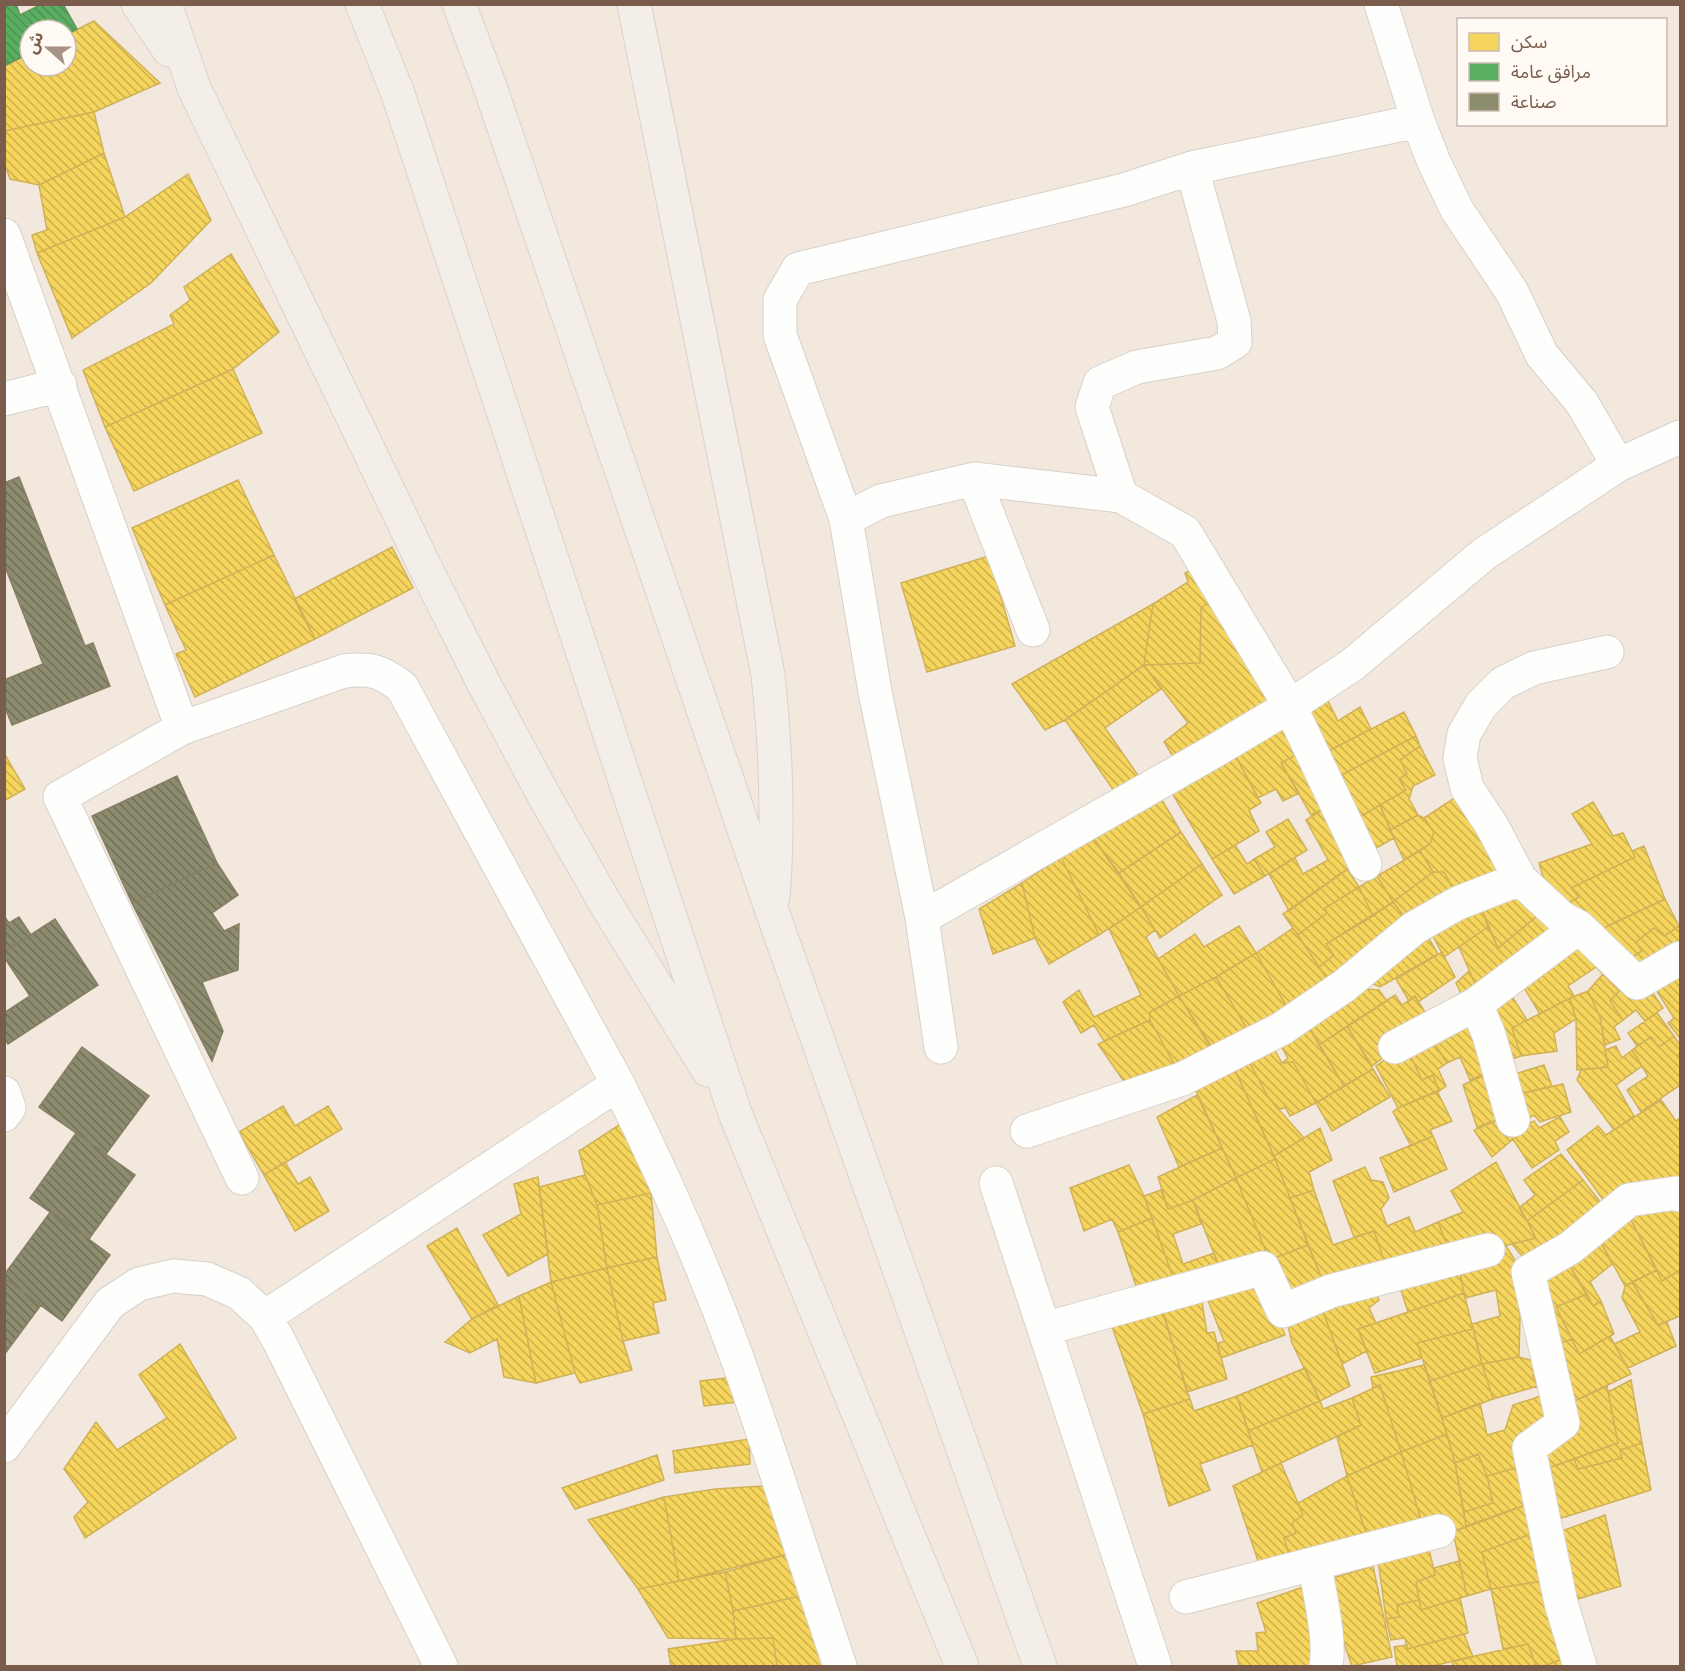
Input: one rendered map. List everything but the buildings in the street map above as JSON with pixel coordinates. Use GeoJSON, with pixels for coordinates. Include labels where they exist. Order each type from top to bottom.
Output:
{"type":"FeatureCollection","features":[{"type":"Feature","properties":{"kind":"main road"},"geometry":{"type":"LineString","coordinates":[[138,4],[194,88]]}},
{"type":"Feature","properties":{"kind":"main road"},"geometry":{"type":"LineString","coordinates":[[165,4],[194,88],[483,682],[604,900],[735,1113]]}},
{"type":"Feature","properties":{"kind":"main road"},"geometry":{"type":"LineString","coordinates":[[362,4],[398,94],[735,1113],[962,1666]]}},
{"type":"Feature","properties":{"kind":"main road"},"geometry":{"type":"LineString","coordinates":[[459,4],[489,84],[772,911],[1040,1666]]}},
{"type":"Feature","properties":{"kind":"main road"},"geometry":{"type":"LineString","coordinates":[[634,4],[768,675],[778,793],[777,852],[772,911]]}},
{"type":"Feature","properties":{"kind":"main road"},"geometry":{"type":"LineString","coordinates":[[642,39],[655,4]]}},
{"type":"Feature","properties":{"kind":"street"},"geometry":{"type":"LineString","coordinates":[[1382,4],[1418,121],[1434,162],[1457,210],[1512,292],[1542,355],[1582,403],[1618,465]]}},
{"type":"Feature","properties":{"kind":"street"},"geometry":{"type":"LineString","coordinates":[[941,1047],[922,918],[875,692],[846,519],[780,335],[780,300],[798,270],[1124,190],[1192,168],[1418,121]]}},
{"type":"Feature","properties":{"kind":"street"},"geometry":{"type":"LineString","coordinates":[[1121,496],[1092,407],[1100,383],[1137,367],[1217,353],[1235,342],[1234,321],[1192,168]]}},
{"type":"Feature","properties":{"kind":"street"},"geometry":{"type":"LineString","coordinates":[[4,235],[182,728]]}},
{"type":"Feature","properties":{"kind":"street"},"geometry":{"type":"LineString","coordinates":[[4,399],[60,385]]}},
{"type":"Feature","properties":{"kind":"street"},"geometry":{"type":"LineString","coordinates":[[922,918],[1290,706],[1352,665],[1484,554],[1618,465],[1680,437]]}},
{"type":"Feature","properties":{"kind":"street"},"geometry":{"type":"LineString","coordinates":[[846,519],[881,501],[974,479],[1121,496],[1185,532],[1290,706],[1365,864]]}},
{"type":"Feature","properties":{"kind":"street"},"geometry":{"type":"LineString","coordinates":[[974,479],[1033,630]]}},
{"type":"Feature","properties":{"kind":"street"},"geometry":{"type":"LineString","coordinates":[[1607,652],[1534,668],[1503,683],[1481,705],[1464,734],[1460,758],[1467,788],[1492,826],[1520,879],[1562,918],[1579,927],[1637,983],[1680,958]]}},
{"type":"Feature","properties":{"kind":"street"},"geometry":{"type":"LineString","coordinates":[[242,1178],[60,797],[182,728],[344,671],[365,668],[386,674],[402,687],[618,1084],[659,1170],[717,1306],[757,1416],[840,1666]]}},
{"type":"Feature","properties":{"kind":"street"},"geometry":{"type":"LineString","coordinates":[[1027,1131],[1182,1079],[1281,1029],[1344,986],[1414,928],[1458,903],[1520,879]]}},
{"type":"Feature","properties":{"kind":"street"},"geometry":{"type":"LineString","coordinates":[[1395,1047],[1476,1004],[1579,927]]}},
{"type":"Feature","properties":{"kind":"street"},"geometry":{"type":"LineString","coordinates":[[1476,1004],[1489,1035],[1512,1120]]}},
{"type":"Feature","properties":{"kind":"street"},"geometry":{"type":"LineString","coordinates":[[265,1317],[618,1084]]}},
{"type":"Feature","properties":{"kind":"street"},"geometry":{"type":"LineString","coordinates":[[4,1093],[9,1108],[4,1115]]}},
{"type":"Feature","properties":{"kind":"street"},"geometry":{"type":"LineString","coordinates":[[996,1183],[1155,1666]]}},
{"type":"Feature","properties":{"kind":"street"},"geometry":{"type":"LineString","coordinates":[[1580,1666],[1562,1603],[1529,1448],[1563,1423],[1528,1272],[1570,1248],[1629,1200],[1676,1193],[1680,1195]]}},
{"type":"Feature","properties":{"kind":"street"},"geometry":{"type":"LineString","coordinates":[[1044,1329],[1263,1268],[1283,1311],[1331,1291],[1488,1250]]}},
{"type":"Feature","properties":{"kind":"street"},"geometry":{"type":"LineString","coordinates":[[4,1446],[110,1303],[139,1284],[173,1276],[207,1279],[239,1293],[265,1317],[278,1339],[441,1666]]}},
{"type":"Feature","properties":{"kind":"street"},"geometry":{"type":"LineString","coordinates":[[1186,1597],[1439,1531]]}},
{"type":"Feature","properties":{"kind":"street"},"geometry":{"type":"LineString","coordinates":[[1315,1564],[1326,1640],[1326,1666]]}},
{"type":"Feature","properties":{"kind":"shaded area"},"geometry":{"type":"Polygon","coordinates":[[[5,5],[1680,5],[1680,1666],[5,1666],[5,5]]]}}]}
